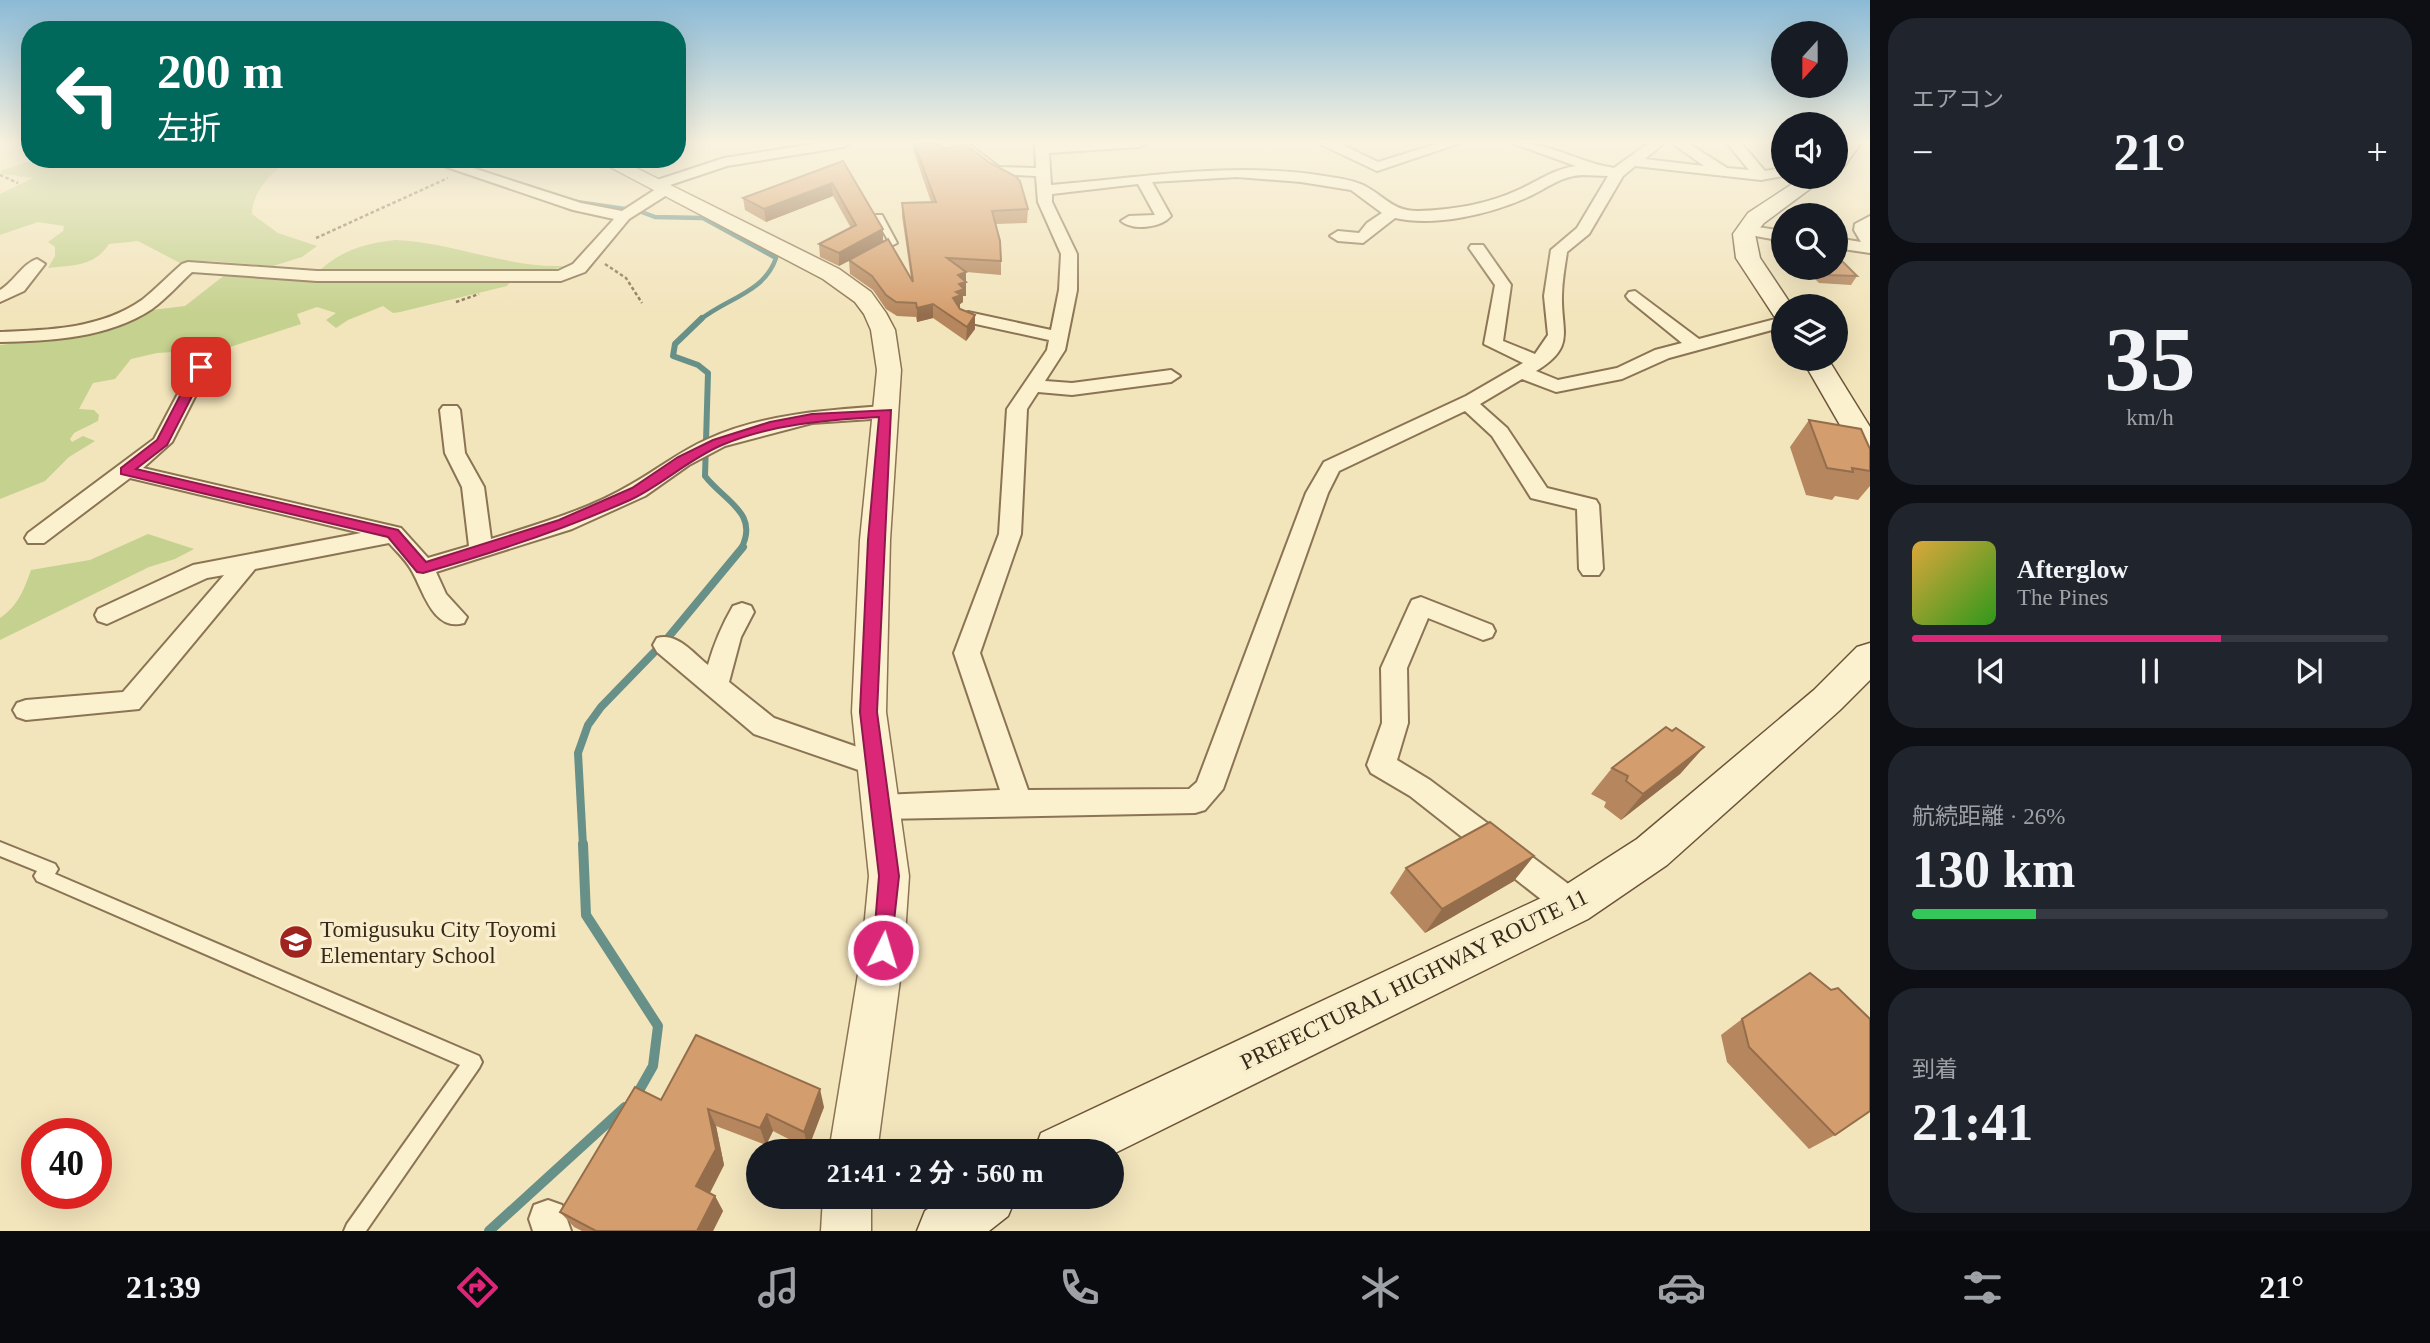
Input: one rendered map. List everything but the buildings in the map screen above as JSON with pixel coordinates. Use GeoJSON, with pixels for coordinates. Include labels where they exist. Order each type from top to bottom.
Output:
{"type":"FeatureCollection","features":[{"type":"Feature","properties":{"kind":"main road"},"geometry":{"type":"LineString","coordinates":[[1772,294],[1748,258],[1744,238],[1745,230],[1756,218],[1782,200]]}},
{"type":"Feature","properties":{"kind":"main road"},"geometry":{"type":"LineString","coordinates":[[1823,371],[1866,437]]}},
{"type":"Feature","properties":{"kind":"main road","name":"PREFECTURAL HIGHWAY ROUTE 11"},"geometry":{"type":"LineString","coordinates":[[1087,1139],[1572,905],[1652,852],[1827,700],[1870,657]]}},
{"type":"Feature","properties":{"kind":"main road"},"geometry":{"type":"LineString","coordinates":[[945,1231],[973,1209]]}},
{"type":"Feature","properties":{"kind":"street"},"geometry":{"type":"LineString","coordinates":[[558,200],[624,216]]}},
{"type":"Feature","properties":{"kind":"street"},"geometry":{"type":"LineString","coordinates":[[0,337],[48,335],[131,313],[146,305],[188,267],[317,276],[544,278],[572,272],[588,258],[624,216],[645,200]]}},
{"type":"Feature","properties":{"kind":"street"},"geometry":{"type":"LineString","coordinates":[[686,200],[837,274],[863,297],[883,330],[889,370],[875,540],[869,712],[889,876],[855,1139]]}},
{"type":"Feature","properties":{"kind":"street"},"geometry":{"type":"LineString","coordinates":[[1018,802],[967,653],[1010,534],[1017,409],[1056,350],[1068,290],[1069,254],[1045,200]]}},
{"type":"Feature","properties":{"kind":"street"},"geometry":{"type":"LineString","coordinates":[[1129,221],[1158,221],[1163,216],[1155,200]]}},
{"type":"Feature","properties":{"kind":"street"},"geometry":{"type":"LineString","coordinates":[[1378,200],[1400,215],[1451,211],[1495,200]]}},
{"type":"Feature","properties":{"kind":"street"},"geometry":{"type":"LineString","coordinates":[[881,807],[1018,802],[1195,801],[1209,789],[1317,493],[1331,467],[1465,403],[1529,367],[1553,346],[1556,335],[1553,296],[1559,250],[1583,231],[1599,200]]}},
{"type":"Feature","properties":{"kind":"street"},"geometry":{"type":"LineString","coordinates":[[1338,236],[1363,238],[1372,226],[1393,212]]}},
{"type":"Feature","properties":{"kind":"street"},"geometry":{"type":"LineString","coordinates":[[1870,221],[1863,225],[1862,230],[1870,243]]}},
{"type":"Feature","properties":{"kind":"street"},"geometry":{"type":"LineString","coordinates":[[1745,230],[1771,234]]}},
{"type":"Feature","properties":{"kind":"street"},"geometry":{"type":"LineString","coordinates":[[1848,245],[1870,248]]}},
{"type":"Feature","properties":{"kind":"street"},"geometry":{"type":"LineString","coordinates":[[1478,248],[1503,285],[1493,344],[1556,386],[1622,373],[1662,354],[1771,325]]}},
{"type":"Feature","properties":{"kind":"street"},"geometry":{"type":"LineString","coordinates":[[0,297],[18,287],[37,264]]}},
{"type":"Feature","properties":{"kind":"street"},"geometry":{"type":"LineString","coordinates":[[1635,296],[1694,344]]}},
{"type":"Feature","properties":{"kind":"street"},"geometry":{"type":"LineString","coordinates":[[968,317],[1059,337]]}},
{"type":"Feature","properties":{"kind":"street"},"geometry":{"type":"LineString","coordinates":[[36,538],[162,442],[201,367]]}},
{"type":"Feature","properties":{"kind":"street"},"geometry":{"type":"LineString","coordinates":[[1032,386],[1072,389],[1171,376]]}},
{"type":"Feature","properties":{"kind":"street"},"geometry":{"type":"LineString","coordinates":[[1465,403],[1500,428],[1539,493],[1588,505],[1591,569]]}},
{"type":"Feature","properties":{"kind":"street"},"geometry":{"type":"LineString","coordinates":[[450,410],[456,453],[473,487],[481,550]]}},
{"type":"Feature","properties":{"kind":"street"},"geometry":{"type":"LineString","coordinates":[[423,568],[564,524],[637,491],[682,460],[718,442],[775,425],[812,418],[886,412]]}},
{"type":"Feature","properties":{"kind":"street"},"geometry":{"type":"LineString","coordinates":[[125,471],[393,533],[423,568],[436,600],[456,617]]}},
{"type":"Feature","properties":{"kind":"street"},"geometry":{"type":"LineString","coordinates":[[107,615],[201,571],[369,541],[393,533]]}},
{"type":"Feature","properties":{"kind":"street"},"geometry":{"type":"LineString","coordinates":[[26,710],[130,702],[247,563]]}},
{"type":"Feature","properties":{"kind":"street"},"geometry":{"type":"LineString","coordinates":[[1483,631],[1421,606],[1394,668],[1395,723],[1381,765],[1420,788],[1572,905]]}},
{"type":"Feature","properties":{"kind":"street"},"geometry":{"type":"LineString","coordinates":[[715,686],[729,637],[742,612]]}},
{"type":"Feature","properties":{"kind":"street"},"geometry":{"type":"LineString","coordinates":[[666,645],[764,726],[876,765]]}},
{"type":"Feature","properties":{"kind":"street"},"geometry":{"type":"LineString","coordinates":[[846,1231],[847,1209]]}},
{"type":"Feature","properties":{"kind":"lane"},"geometry":{"type":"LineString","coordinates":[[872,254],[892,243],[879,217]]}},
{"type":"Feature","properties":{"kind":"lane"},"geometry":{"type":"LineString","coordinates":[[0,849],[50,869],[42,876],[473,1062],[354,1231]]}},
{"type":"Feature","properties":{"kind":"path"},"geometry":{"type":"LineString","coordinates":[[316,237],[397,200]]}},
{"type":"Feature","properties":{"kind":"path"},"geometry":{"type":"LineString","coordinates":[[588,258],[602,262],[626,278],[642,303]]}},
{"type":"Feature","properties":{"kind":"green space"},"geometry":{"type":"Polygon","coordinates":[[[0,200],[255,200],[252,214],[278,233],[317,246],[302,257],[273,266],[211,261],[180,263],[138,241],[109,244],[97,257],[82,264],[48,268],[55,256],[55,247],[48,242],[63,231],[64,226],[38,222],[0,235],[0,200]]]}},
{"type":"Feature","properties":{"kind":"green space"},"geometry":{"type":"Polygon","coordinates":[[[395,240],[437,245],[522,263],[564,266],[546,272],[318,272],[354,249],[395,240]]]}},
{"type":"Feature","properties":{"kind":"green space"},"geometry":{"type":"Polygon","coordinates":[[[226,274],[311,281],[510,282],[507,286],[400,312],[393,313],[383,306],[348,320],[336,328],[326,320],[336,313],[317,307],[297,314],[301,324],[224,349],[157,353],[131,359],[115,379],[93,383],[79,409],[94,410],[99,415],[98,421],[74,433],[70,439],[72,442],[83,436],[95,441],[69,457],[45,481],[0,499],[0,345],[79,335],[152,310],[185,306],[226,274]]]}},
{"type":"Feature","properties":{"kind":"green space"},"geometry":{"type":"Polygon","coordinates":[[[148,534],[194,549],[175,559],[149,567],[0,640],[0,618],[16,603],[31,570],[90,560],[148,534]]]}},
{"type":"Feature","properties":{"kind":"waterway"},"geometry":{"type":"LineString","coordinates":[[577,202],[639,211],[655,217],[703,218],[776,258],[770,270],[754,287],[700,320]]}},
{"type":"Feature","properties":{"kind":"waterway"},"geometry":{"type":"LineString","coordinates":[[702,318],[675,344],[673,356],[698,365],[708,373],[705,476],[743,517],[746,537],[741,549]]}},
{"type":"Feature","properties":{"kind":"waterway"},"geometry":{"type":"LineString","coordinates":[[583,846],[578,753],[588,725],[601,707],[666,640],[743,547]]}},
{"type":"Feature","properties":{"kind":"waterway"},"geometry":{"type":"LineString","coordinates":[[583,844],[586,915],[658,1026],[653,1066],[636,1096]]}},
{"type":"Feature","properties":{"kind":"waterway"},"geometry":{"type":"LineString","coordinates":[[489,1231],[625,1107]]}},
{"type":"Feature","properties":{"kind":"place","name":"Tomigusuku City Toyomi Elementary School"},"geometry":{"type":"Point","coordinates":[296,942]}},
{"type":"Feature","properties":{"kind":"route"},"geometry":{"type":"LineString","coordinates":[[201,367],[162,442],[125,471],[393,533],[423,568],[564,524],[637,491],[682,460],[718,442],[775,425],[812,418],[886,412],[875,540],[869,712],[889,876],[883,950]]}}]}
